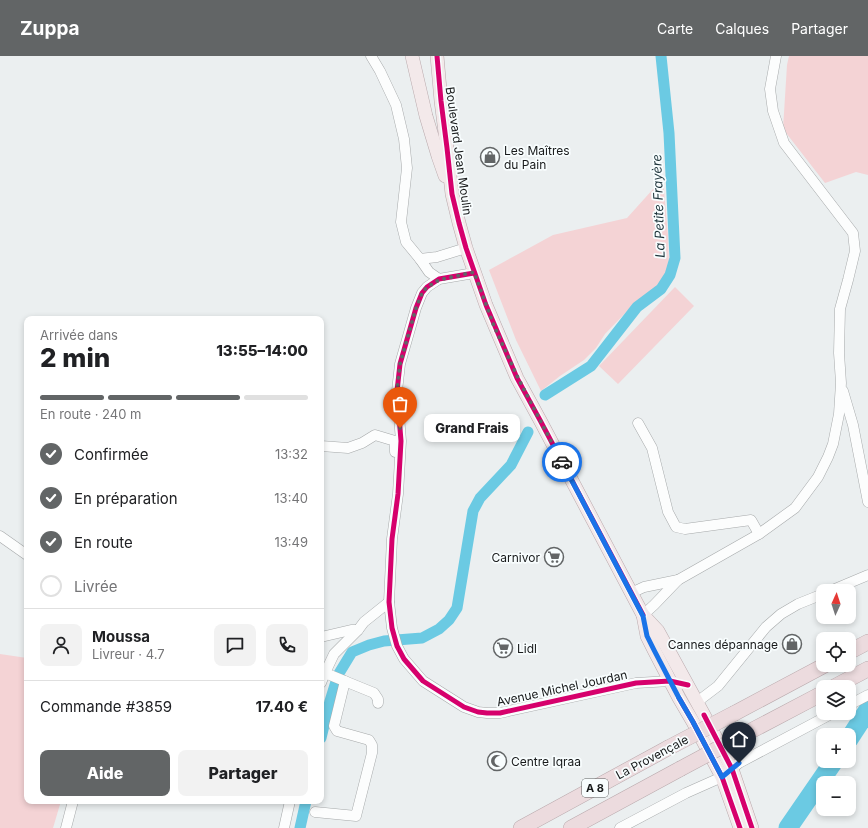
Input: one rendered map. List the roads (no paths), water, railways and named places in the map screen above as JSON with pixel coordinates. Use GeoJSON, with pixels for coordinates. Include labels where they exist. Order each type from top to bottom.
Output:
{"type":"FeatureCollection","features":[{"type":"Feature","properties":{"kind":"highway"},"geometry":{"type":"LineString","coordinates":[[856,648],[868,642]]}},
{"type":"Feature","properties":{"kind":"highway"},"geometry":{"type":"LineString","coordinates":[[847,680],[868,669]]}},
{"type":"Feature","properties":{"kind":"highway","name":"La Provençale"},"geometry":{"type":"LineString","coordinates":[[521,828],[816,670]]}},
{"type":"Feature","properties":{"kind":"highway","name":"La Provençale"},"geometry":{"type":"LineString","coordinates":[[571,828],[816,697]]}},
{"type":"Feature","properties":{"kind":"main road"},"geometry":{"type":"LineString","coordinates":[[412,56],[426,116],[438,156],[452,194]]}},
{"type":"Feature","properties":{"kind":"main road","name":"Boulevard Jean Moulin"},"geometry":{"type":"LineString","coordinates":[[437,56],[452,194],[474,272],[494,326],[518,378],[643,616]]}},
{"type":"Feature","properties":{"kind":"main road"},"geometry":{"type":"LineString","coordinates":[[643,616],[647,636],[670,681],[693,722],[727,773],[740,828]]}},
{"type":"Feature","properties":{"kind":"main road"},"geometry":{"type":"LineString","coordinates":[[643,616],[658,631],[697,702],[752,828]]}},
{"type":"Feature","properties":{"kind":"street"},"geometry":{"type":"LineString","coordinates":[[371,56],[396,105],[404,139],[407,168],[400,222],[406,242],[429,272],[439,280]]}},
{"type":"Feature","properties":{"kind":"street"},"geometry":{"type":"LineString","coordinates":[[643,616],[678,580],[759,534],[795,508],[818,477],[833,444],[839,414],[841,383],[839,353],[840,309],[855,251],[853,233],[784,144],[773,111],[770,89],[776,56]]}},
{"type":"Feature","properties":{"kind":"street"},"geometry":{"type":"LineString","coordinates":[[420,259],[437,257],[466,248]]}},
{"type":"Feature","properties":{"kind":"street","name":"Avenue Michel Jourdan"},"geometry":{"type":"LineString","coordinates":[[474,272],[439,280],[427,287],[422,293],[416,308],[400,364],[397,390],[401,441],[398,494],[392,539],[389,602],[392,628],[397,646],[404,659],[423,681],[464,707],[478,712],[500,713],[636,683],[670,681],[688,685]]}},
{"type":"Feature","properties":{"kind":"street"},"geometry":{"type":"LineString","coordinates":[[841,383],[853,425],[868,502]]}},
{"type":"Feature","properties":{"kind":"street"},"geometry":{"type":"LineString","coordinates":[[638,423],[652,448],[668,512],[676,527],[685,530],[751,520],[759,534]]}},
{"type":"Feature","properties":{"kind":"street"},"geometry":{"type":"LineString","coordinates":[[324,446],[348,448],[362,443],[375,435],[396,441],[393,484],[398,494]]}},
{"type":"Feature","properties":{"kind":"street"},"geometry":{"type":"LineString","coordinates":[[0,536],[24,553]]}},
{"type":"Feature","properties":{"kind":"street"},"geometry":{"type":"LineString","coordinates":[[847,584],[868,575]]}},
{"type":"Feature","properties":{"kind":"street"},"geometry":{"type":"LineString","coordinates":[[630,593],[644,587],[678,580]]}},
{"type":"Feature","properties":{"kind":"street"},"geometry":{"type":"LineString","coordinates":[[697,702],[718,686],[766,627],[781,614],[798,604],[816,597]]}},
{"type":"Feature","properties":{"kind":"street"},"geometry":{"type":"LineString","coordinates":[[378,704],[378,699],[374,693],[344,680],[326,677],[334,654],[364,622],[389,602]]}},
{"type":"Feature","properties":{"kind":"street"},"geometry":{"type":"LineString","coordinates":[[324,636],[351,630],[358,630]]}},
{"type":"Feature","properties":{"kind":"street"},"geometry":{"type":"LineString","coordinates":[[315,812],[356,816],[372,753],[372,745],[369,740],[337,731],[334,726],[344,680]]}},
{"type":"Feature","properties":{"kind":"street"},"geometry":{"type":"LineString","coordinates":[[856,701],[868,694]]}},
{"type":"Feature","properties":{"kind":"street"},"geometry":{"type":"LineString","coordinates":[[620,828],[727,773],[739,763],[820,720]]}},
{"type":"Feature","properties":{"kind":"street"},"geometry":{"type":"LineString","coordinates":[[66,828],[72,804]]}},
{"type":"Feature","properties":{"kind":"street"},"geometry":{"type":"LineString","coordinates":[[284,828],[289,804]]}},
{"type":"Feature","properties":{"kind":"waterway","name":"La Petite Frayère"},"geometry":{"type":"LineString","coordinates":[[545,395],[591,366],[637,307],[661,289],[670,275],[675,258],[669,133],[661,56]]}},
{"type":"Feature","properties":{"kind":"waterway","name":"La Petite Frayère"},"geometry":{"type":"LineString","coordinates":[[324,726],[338,675],[352,652],[384,641],[422,638],[439,629],[449,620],[457,608],[473,511],[480,498],[511,465],[528,432]]}},
{"type":"Feature","properties":{"kind":"waterway"},"geometry":{"type":"LineString","coordinates":[[856,728],[868,710]]}},
{"type":"Feature","properties":{"kind":"waterway"},"geometry":{"type":"LineString","coordinates":[[788,828],[829,768]]}},
{"type":"Feature","properties":{"kind":"waterway","name":"La Petite Frayère"},"geometry":{"type":"LineString","coordinates":[[300,828],[305,804]]}},
{"type":"Feature","properties":{"kind":"place","name":"Les Maîtres du Pain"},"geometry":{"type":"Point","coordinates":[490,157]}},
{"type":"Feature","properties":{"kind":"place","name":"Grand Frais"},"geometry":{"type":"Point","coordinates":[400,428]}},
{"type":"Feature","properties":{"kind":"place","name":"Carnivor"},"geometry":{"type":"Point","coordinates":[554,557]}},
{"type":"Feature","properties":{"kind":"place","name":"Cannes dépannage"},"geometry":{"type":"Point","coordinates":[792,644]}},
{"type":"Feature","properties":{"kind":"place","name":"Lidl"},"geometry":{"type":"Point","coordinates":[503,648]}},
{"type":"Feature","properties":{"kind":"place","name":"Centre Iqraa"},"geometry":{"type":"Point","coordinates":[497,761]}}]}
